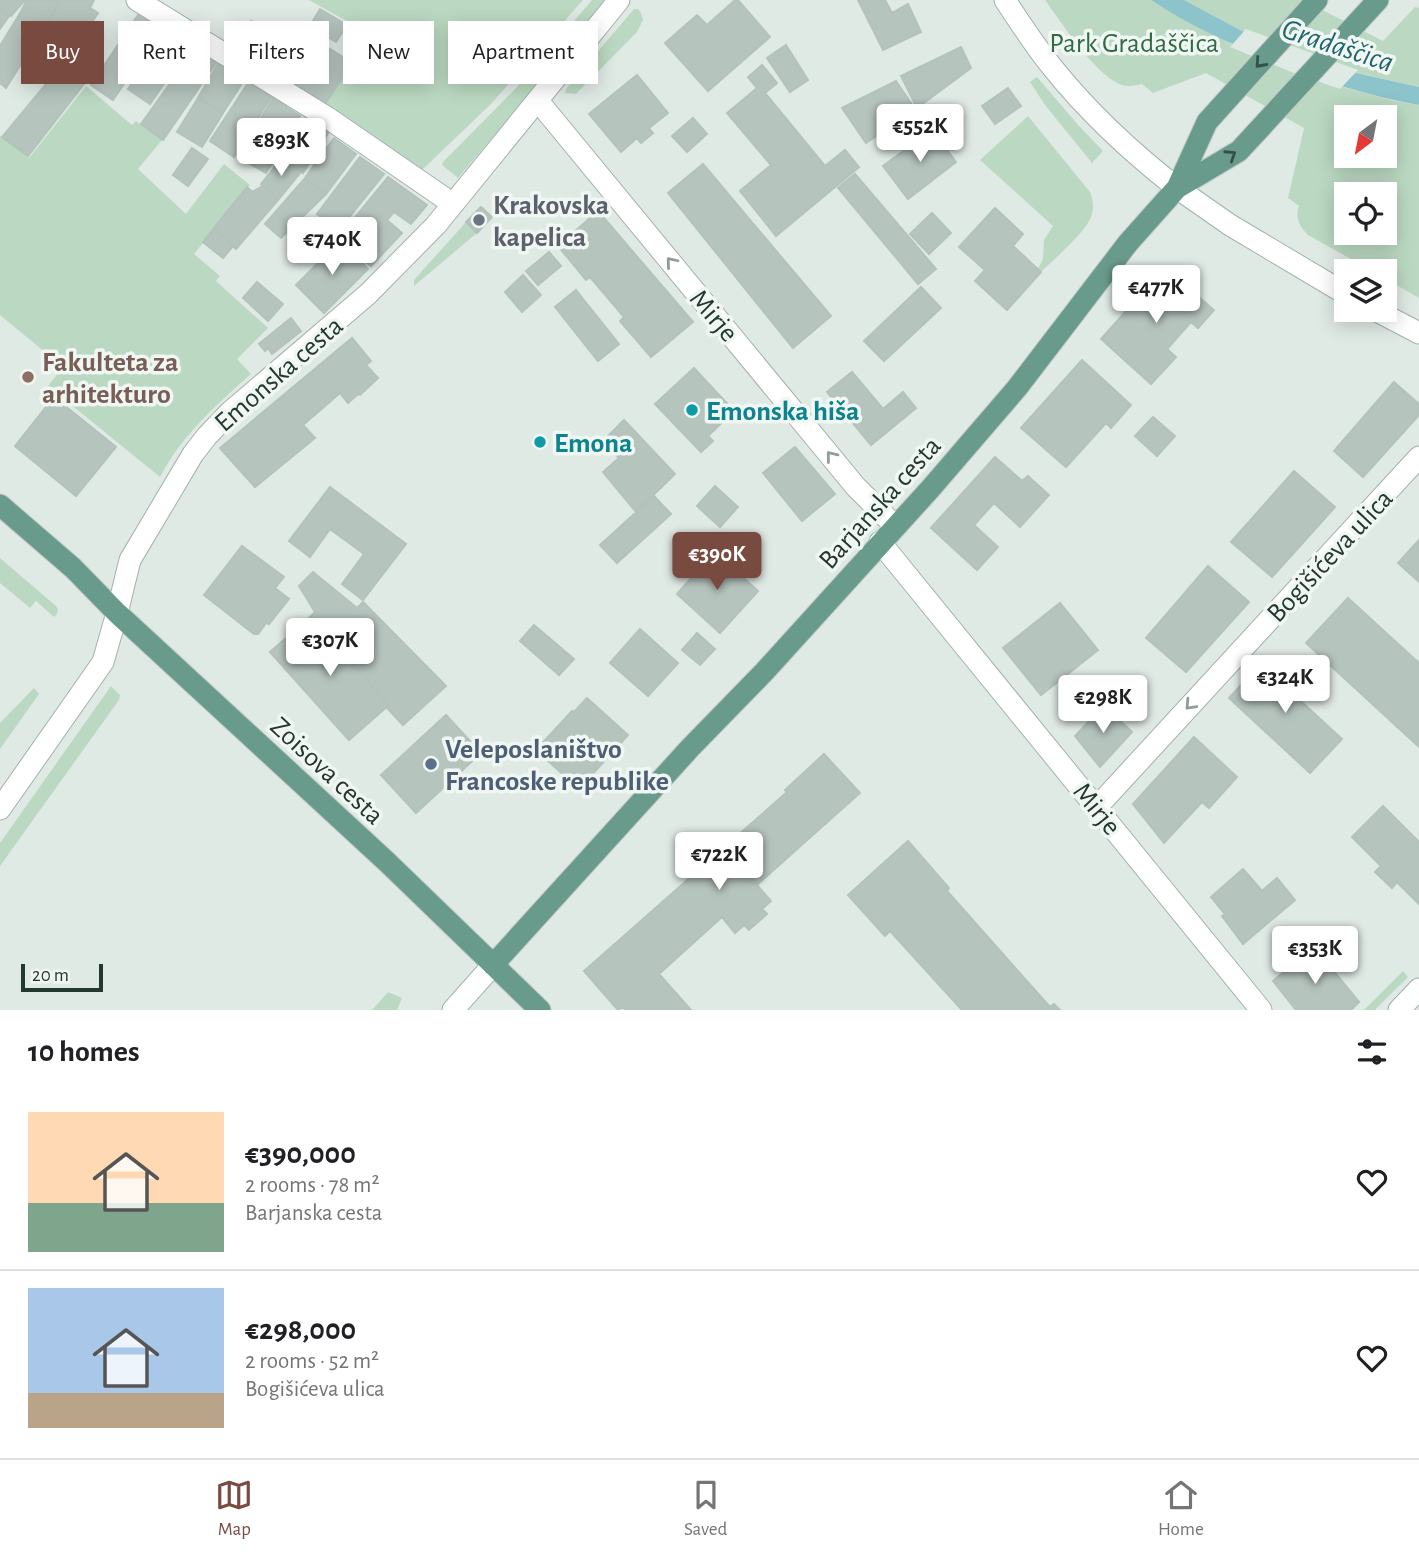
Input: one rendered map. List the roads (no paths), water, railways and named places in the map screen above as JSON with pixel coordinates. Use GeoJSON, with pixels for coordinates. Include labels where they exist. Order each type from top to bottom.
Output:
{"type":"FeatureCollection","features":[{"type":"Feature","properties":{"kind":"main road","name":"Barjanska cesta"},"geometry":{"type":"LineString","coordinates":[[1177,188],[1207,122],[1317,0]]}},
{"type":"Feature","properties":{"kind":"main road","name":"Barjanska cesta"},"geometry":{"type":"LineString","coordinates":[[493,965],[931,488],[1017,388],[1128,243],[1177,188],[1239,150],[1378,0]]}},
{"type":"Feature","properties":{"kind":"main road","name":"Zoisova cesta"},"geometry":{"type":"LineString","coordinates":[[0,505],[73,568],[117,613],[387,862],[540,1010]]}},
{"type":"Feature","properties":{"kind":"street"},"geometry":{"type":"LineString","coordinates":[[137,0],[328,118],[453,204]]}},
{"type":"Feature","properties":{"kind":"street","name":"Emonska cesta"},"geometry":{"type":"LineString","coordinates":[[0,809],[103,662],[130,560],[193,454],[230,412],[368,294],[436,225],[619,0]]}},
{"type":"Feature","properties":{"kind":"street"},"geometry":{"type":"LineString","coordinates":[[1005,0],[1033,42],[1073,91],[1111,131],[1177,188],[1240,231],[1334,287]]}},
{"type":"Feature","properties":{"kind":"street","name":"Mirje"},"geometry":{"type":"LineString","coordinates":[[538,101],[856,487],[895,526]]}},
{"type":"Feature","properties":{"kind":"street"},"geometry":{"type":"LineString","coordinates":[[1397,322],[1419,333]]}},
{"type":"Feature","properties":{"kind":"street","name":"Bogišićeva ulica"},"geometry":{"type":"LineString","coordinates":[[1097,807],[1419,457]]}},
{"type":"Feature","properties":{"kind":"street","name":"Mirje"},"geometry":{"type":"LineString","coordinates":[[880,542],[1261,1010]]}},
{"type":"Feature","properties":{"kind":"street"},"geometry":{"type":"LineString","coordinates":[[453,1010],[493,965]]}},
{"type":"Feature","properties":{"kind":"street"},"geometry":{"type":"LineString","coordinates":[[1399,1010],[1419,989]]}},
{"type":"Feature","properties":{"kind":"water"},"geometry":{"type":"Polygon","coordinates":[[[1151,0],[1184,0],[1244,32],[1356,73],[1419,87],[1419,105],[1362,92],[1288,67],[1209,33],[1151,0]]]}},
{"type":"Feature","properties":{"kind":"place","name":"Krakovska kapelica"},"geometry":{"type":"Point","coordinates":[479,220]}},
{"type":"Feature","properties":{"kind":"place","name":"Fakulteta za arhitekturo"},"geometry":{"type":"Point","coordinates":[28,377]}},
{"type":"Feature","properties":{"kind":"place","name":"Emonska hiša"},"geometry":{"type":"Point","coordinates":[692,410]}},
{"type":"Feature","properties":{"kind":"place","name":"Emona"},"geometry":{"type":"Point","coordinates":[540,442]}},
{"type":"Feature","properties":{"kind":"place","name":"Veleposlaništvo Francoske republike"},"geometry":{"type":"Point","coordinates":[431,764]}},
{"type":"Feature","properties":{"kind":"park label","name":"Park Gradaščica"},"geometry":{"type":"Point","coordinates":[1134,42]}},
{"type":"Feature","properties":{"kind":"water label","name":"Gradaščica"},"geometry":{"type":"Point","coordinates":[1338,45]}}]}
